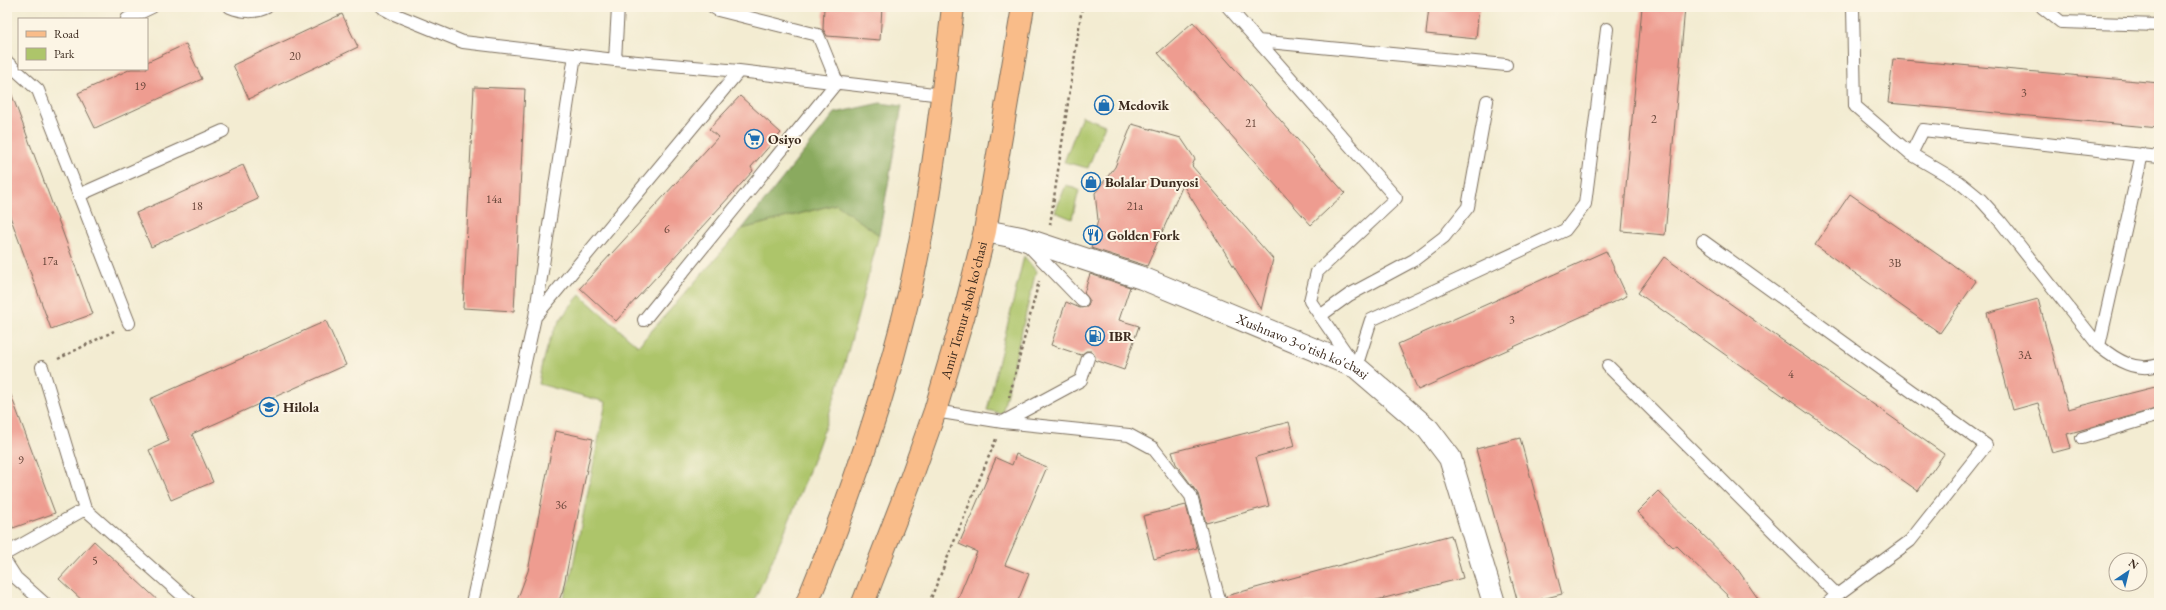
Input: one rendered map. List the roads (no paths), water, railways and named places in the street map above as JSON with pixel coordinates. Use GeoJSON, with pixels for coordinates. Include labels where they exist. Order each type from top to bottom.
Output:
{"type":"FeatureCollection","features":[{"type":"Feature","properties":{"kind":"main road"},"geometry":{"type":"LineString","coordinates":[[807,603],[836,532],[887,379],[907,305],[922,232],[942,95],[952,7]]}},
{"type":"Feature","properties":{"kind":"main road","name":"Amir Temur shoh ko'chasi"},"geometry":{"type":"LineString","coordinates":[[863,603],[906,495],[935,411],[964,314],[985,231],[1024,7]]}},
{"type":"Feature","properties":{"kind":"street","name":"Xushnavo 3-o'tish ko'chasi"},"geometry":{"type":"LineString","coordinates":[[985,231],[1021,238],[1045,254],[1142,278],[1356,367],[1428,429],[1450,458],[1494,603]]}},
{"type":"Feature","properties":{"kind":"lane"},"geometry":{"type":"LineString","coordinates":[[128,18],[152,7]]}},
{"type":"Feature","properties":{"kind":"lane"},"geometry":{"type":"LineString","coordinates":[[230,7],[238,10],[259,11],[267,7]]}},
{"type":"Feature","properties":{"kind":"lane"},"geometry":{"type":"LineString","coordinates":[[381,7],[394,14],[463,42],[615,60],[740,71],[942,95]]}},
{"type":"Feature","properties":{"kind":"lane"},"geometry":{"type":"LineString","coordinates":[[615,60],[618,7]]}},
{"type":"Feature","properties":{"kind":"lane"},"geometry":{"type":"LineString","coordinates":[[713,7],[718,10],[818,35],[837,82]]}},
{"type":"Feature","properties":{"kind":"lane"},"geometry":{"type":"LineString","coordinates":[[1228,7],[1396,198],[1317,272],[1310,301],[1356,367]]}},
{"type":"Feature","properties":{"kind":"lane"},"geometry":{"type":"LineString","coordinates":[[1853,7],[1855,106],[1870,121],[1912,154],[1959,182],[1981,200],[2005,227],[2099,346],[2111,356],[2124,363],[2137,367],[2151,367],[2159,365]]}},
{"type":"Feature","properties":{"kind":"lane"},"geometry":{"type":"LineString","coordinates":[[2042,7],[2061,22],[2159,25]]}},
{"type":"Feature","properties":{"kind":"lane"},"geometry":{"type":"LineString","coordinates":[[1356,367],[1371,320],[1565,230],[1585,204],[1607,29]]}},
{"type":"Feature","properties":{"kind":"lane"},"geometry":{"type":"LineString","coordinates":[[1258,41],[1506,65]]}},
{"type":"Feature","properties":{"kind":"lane"},"geometry":{"type":"LineString","coordinates":[[472,603],[534,317],[575,55]]}},
{"type":"Feature","properties":{"kind":"lane"},"geometry":{"type":"LineString","coordinates":[[7,62],[18,69]]}},
{"type":"Feature","properties":{"kind":"lane"},"geometry":{"type":"LineString","coordinates":[[19,70],[38,90],[129,323]]}},
{"type":"Feature","properties":{"kind":"lane"},"geometry":{"type":"LineString","coordinates":[[534,317],[740,71]]}},
{"type":"Feature","properties":{"kind":"lane"},"geometry":{"type":"LineString","coordinates":[[644,320],[837,82]]}},
{"type":"Feature","properties":{"kind":"lane"},"geometry":{"type":"LineString","coordinates":[[1320,316],[1349,295],[1414,260],[1444,237],[1468,208],[1488,101]]}},
{"type":"Feature","properties":{"kind":"lane"},"geometry":{"type":"LineString","coordinates":[[1912,154],[1923,130],[2159,157]]}},
{"type":"Feature","properties":{"kind":"lane"},"geometry":{"type":"LineString","coordinates":[[79,195],[223,131]]}},
{"type":"Feature","properties":{"kind":"lane"},"geometry":{"type":"LineString","coordinates":[[2099,346],[2142,154]]}},
{"type":"Feature","properties":{"kind":"lane"},"geometry":{"type":"LineString","coordinates":[[1608,366],[1832,599],[1910,541],[1986,445],[1703,241]]}},
{"type":"Feature","properties":{"kind":"lane"},"geometry":{"type":"LineString","coordinates":[[1045,254],[1082,301]]}},
{"type":"Feature","properties":{"kind":"lane"},"geometry":{"type":"LineString","coordinates":[[1003,422],[1081,380],[1088,358]]}},
{"type":"Feature","properties":{"kind":"lane"},"geometry":{"type":"LineString","coordinates":[[42,366],[85,509],[191,603]]}},
{"type":"Feature","properties":{"kind":"lane"},"geometry":{"type":"LineString","coordinates":[[935,411],[1003,422],[1129,435],[1153,448],[1191,496],[1220,603]]}},
{"type":"Feature","properties":{"kind":"lane"},"geometry":{"type":"LineString","coordinates":[[2082,438],[2159,415]]}},
{"type":"Feature","properties":{"kind":"lane"},"geometry":{"type":"LineString","coordinates":[[7,553],[85,509]]}},
{"type":"Feature","properties":{"kind":"lane"},"geometry":{"type":"LineString","coordinates":[[7,564],[16,578],[44,603]]}},
{"type":"Feature","properties":{"kind":"place","name":"Medovik"},"geometry":{"type":"Point","coordinates":[1104,105]}},
{"type":"Feature","properties":{"kind":"place","name":"Osiyo"},"geometry":{"type":"Point","coordinates":[754,139]}},
{"type":"Feature","properties":{"kind":"place","name":"Bolalar Dunyosi"},"geometry":{"type":"Point","coordinates":[1091,182]}},
{"type":"Feature","properties":{"kind":"place","name":"Golden Fork"},"geometry":{"type":"Point","coordinates":[1093,235]}},
{"type":"Feature","properties":{"kind":"place","name":"IBR"},"geometry":{"type":"Point","coordinates":[1095,336]}},
{"type":"Feature","properties":{"kind":"place","name":"Hilola"},"geometry":{"type":"Point","coordinates":[269,407]}}]}
